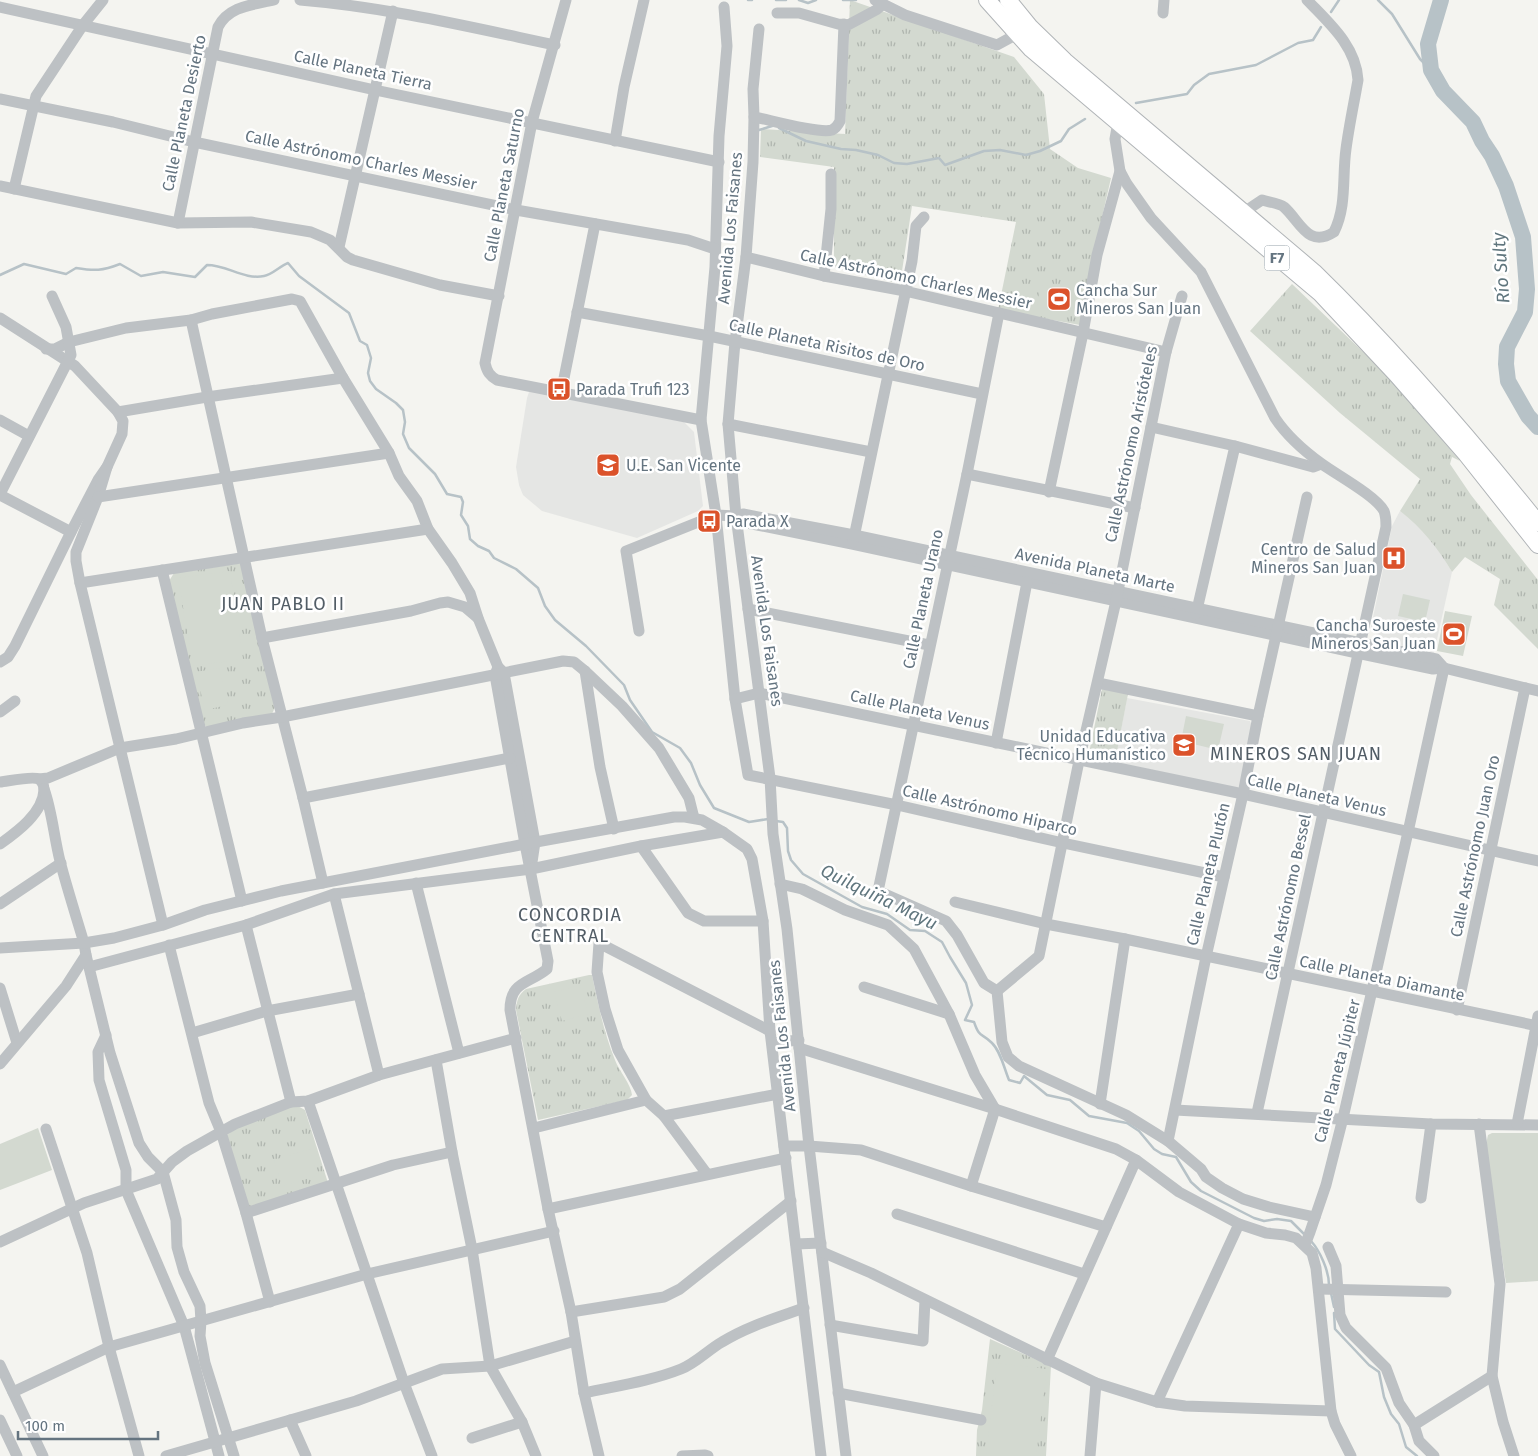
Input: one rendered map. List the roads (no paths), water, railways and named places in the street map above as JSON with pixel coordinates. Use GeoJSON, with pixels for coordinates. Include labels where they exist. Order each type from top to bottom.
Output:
{"type":"FeatureCollection","features":[{"type":"Feature","properties":{"kind":"highway","name":"F7"},"geometry":{"type":"LineString","coordinates":[[987,0],[1031,49],[1321,294],[1396,374],[1466,454],[1538,545]]}},
{"type":"Feature","properties":{"kind":"highway","name":"F7"},"geometry":{"type":"LineString","coordinates":[[1008,0],[1030,27],[1065,61],[1314,272],[1370,328],[1487,460],[1538,523]]}},
{"type":"Feature","properties":{"kind":"street"},"geometry":{"type":"LineString","coordinates":[[14,188],[36,96],[42,84],[83,25],[103,0]]}},
{"type":"Feature","properties":{"kind":"street","name":"Calle Planeta Desierto"},"geometry":{"type":"LineString","coordinates":[[178,223],[218,27],[229,12],[240,7],[274,0]]}},
{"type":"Feature","properties":{"kind":"street"},"geometry":{"type":"LineString","coordinates":[[300,0],[333,2],[393,11],[554,44]]}},
{"type":"Feature","properties":{"kind":"street","name":"Calle Planeta Saturno"},"geometry":{"type":"LineString","coordinates":[[561,393],[497,380],[491,377],[486,370],[486,363],[532,122],[566,0]]}},
{"type":"Feature","properties":{"kind":"street"},"geometry":{"type":"LineString","coordinates":[[615,141],[624,87],[644,0]]}},
{"type":"Feature","properties":{"kind":"street"},"geometry":{"type":"LineString","coordinates":[[1163,13],[1164,0]]}},
{"type":"Feature","properties":{"kind":"street"},"geometry":{"type":"LineString","coordinates":[[1244,212],[1262,200],[1283,206],[1305,232],[1321,238],[1334,232],[1338,224],[1344,200],[1346,150],[1358,70],[1353,57],[1333,26],[1307,0]]}},
{"type":"Feature","properties":{"kind":"street"},"geometry":{"type":"LineString","coordinates":[[777,13],[799,13],[838,24],[848,24],[865,16],[879,2],[905,15],[997,45],[1017,34]]}},
{"type":"Feature","properties":{"kind":"street","name":"Calle Planeta Tierra"},"geometry":{"type":"LineString","coordinates":[[0,7],[375,90],[719,162]]}},
{"type":"Feature","properties":{"kind":"street","name":"Avenida Los Faisanes"},"geometry":{"type":"LineString","coordinates":[[724,7],[727,46],[719,136],[715,249],[709,336],[701,420],[716,515],[736,699],[748,775]]}},
{"type":"Feature","properties":{"kind":"street"},"geometry":{"type":"LineString","coordinates":[[339,247],[393,11]]}},
{"type":"Feature","properties":{"kind":"street"},"geometry":{"type":"LineString","coordinates":[[754,117],[818,130],[834,129],[838,124],[844,24]]}},
{"type":"Feature","properties":{"kind":"street","name":"Avenida Los Faisanes"},"geometry":{"type":"LineString","coordinates":[[759,29],[753,89],[754,117],[746,257],[734,342],[728,424],[736,516],[770,778],[772,834],[787,929],[809,1146],[822,1247]]}},
{"type":"Feature","properties":{"kind":"street","name":"Calle Astrónomo Charles Messier"},"geometry":{"type":"LineString","coordinates":[[0,99],[516,210],[688,240],[715,249]]}},
{"type":"Feature","properties":{"kind":"street"},"geometry":{"type":"LineString","coordinates":[[1118,122],[1115,138],[1120,171],[1127,184],[1151,218],[1201,272],[1275,418],[1284,432],[1321,464],[1314,467],[1235,446],[1151,427]]}},
{"type":"Feature","properties":{"kind":"street"},"geometry":{"type":"LineString","coordinates":[[1049,492],[1083,333],[1097,255],[1120,171]]}},
{"type":"Feature","properties":{"kind":"street"},"geometry":{"type":"LineString","coordinates":[[824,276],[831,209],[831,174]]}},
{"type":"Feature","properties":{"kind":"street"},"geometry":{"type":"LineString","coordinates":[[0,186],[178,223],[251,222],[311,232],[330,240],[353,260],[440,285],[499,296]]}},
{"type":"Feature","properties":{"kind":"street"},"geometry":{"type":"LineString","coordinates":[[853,539],[904,291],[912,261],[916,226],[924,217]]}},
{"type":"Feature","properties":{"kind":"street"},"geometry":{"type":"LineString","coordinates":[[595,224],[561,393],[701,420]]}},
{"type":"Feature","properties":{"kind":"street","name":"Calle Astrónomo Charles Messier"},"geometry":{"type":"LineString","coordinates":[[746,257],[824,276],[904,291],[1166,352]]}},
{"type":"Feature","properties":{"kind":"street"},"geometry":{"type":"LineString","coordinates":[[52,296],[66,327],[71,355],[0,495],[71,532]]}},
{"type":"Feature","properties":{"kind":"street","name":"Calle Astrónomo Aristóteles"},"geometry":{"type":"LineString","coordinates":[[997,991],[1039,956],[1135,508],[1166,352],[1182,296]]}},
{"type":"Feature","properties":{"kind":"street"},"geometry":{"type":"LineString","coordinates":[[46,348],[55,349],[70,342],[126,328],[191,320],[212,314],[292,299],[300,302],[389,453],[400,476],[417,501],[428,529],[470,593],[499,672],[530,843],[531,869],[548,961],[547,969],[541,974],[516,987],[510,998],[510,1010],[548,1209],[571,1312],[584,1393],[599,1456]]}},
{"type":"Feature","properties":{"kind":"street","name":"Calle Planeta Risitos de Oro"},"geometry":{"type":"LineString","coordinates":[[577,312],[709,336],[982,394]]}},
{"type":"Feature","properties":{"kind":"street","name":"Calle Planeta Urano"},"geometry":{"type":"LineString","coordinates":[[997,991],[984,983],[957,935],[946,921],[878,891],[967,474],[999,313]]}},
{"type":"Feature","properties":{"kind":"street"},"geometry":{"type":"LineString","coordinates":[[0,318],[83,373],[123,420],[122,434],[107,467],[98,497],[76,552],[76,561],[163,925]]}},
{"type":"Feature","properties":{"kind":"street"},"geometry":{"type":"LineString","coordinates":[[191,320],[262,638],[323,883]]}},
{"type":"Feature","properties":{"kind":"street"},"geometry":{"type":"LineString","coordinates":[[118,412],[207,397],[344,378]]}},
{"type":"Feature","properties":{"kind":"street"},"geometry":{"type":"LineString","coordinates":[[0,420],[29,436]]}},
{"type":"Feature","properties":{"kind":"street"},"geometry":{"type":"LineString","coordinates":[[728,424],[871,452]]}},
{"type":"Feature","properties":{"kind":"street"},"geometry":{"type":"LineString","coordinates":[[1196,614],[1235,446]]}},
{"type":"Feature","properties":{"kind":"street"},"geometry":{"type":"LineString","coordinates":[[98,497],[389,453]]}},
{"type":"Feature","properties":{"kind":"street","name":"Calle Astrónomo Bessel"},"geometry":{"type":"LineString","coordinates":[[1256,1114],[1386,527],[1384,512],[1376,502],[1321,464]]}},
{"type":"Feature","properties":{"kind":"street"},"geometry":{"type":"LineString","coordinates":[[0,662],[8,657],[15,646],[71,532],[98,480],[107,467]]}},
{"type":"Feature","properties":{"kind":"street"},"geometry":{"type":"LineString","coordinates":[[967,474],[1135,508]]}},
{"type":"Feature","properties":{"kind":"street","name":"Calle Planeta Plutón"},"geometry":{"type":"LineString","coordinates":[[1168,1141],[1258,716],[1307,497]]}},
{"type":"Feature","properties":{"kind":"street","name":"Avenida Planeta Marte"},"geometry":{"type":"LineString","coordinates":[[639,631],[626,551],[716,515],[736,516],[742,522],[853,539],[1196,614],[1278,630],[1358,648],[1433,669],[1444,668],[1538,691]]}},
{"type":"Feature","properties":{"kind":"street"},"geometry":{"type":"LineString","coordinates":[[80,583],[428,529]]}},
{"type":"Feature","properties":{"kind":"street","name":"Avenida Planeta Marte"},"geometry":{"type":"LineString","coordinates":[[948,560],[1027,582],[1116,596]]}},
{"type":"Feature","properties":{"kind":"street"},"geometry":{"type":"LineString","coordinates":[[162,570],[242,901]]}},
{"type":"Feature","properties":{"kind":"street"},"geometry":{"type":"LineString","coordinates":[[996,743],[1027,582]]}},
{"type":"Feature","properties":{"kind":"street"},"geometry":{"type":"LineString","coordinates":[[262,638],[411,611],[448,602],[465,607],[478,618]]}},
{"type":"Feature","properties":{"kind":"street"},"geometry":{"type":"LineString","coordinates":[[748,609],[929,645]]}},
{"type":"Feature","properties":{"kind":"street"},"geometry":{"type":"LineString","coordinates":[[0,844],[13,835],[40,804],[41,784],[48,778],[120,748],[176,739],[243,723],[282,717],[499,672],[564,661],[574,662],[585,671],[622,706],[659,748],[689,798],[694,818]]}},
{"type":"Feature","properties":{"kind":"street","name":"Calle Planeta Júpiter"},"geometry":{"type":"LineString","coordinates":[[1305,1245],[1315,1217],[1343,1118],[1444,668]]}},
{"type":"Feature","properties":{"kind":"street"},"geometry":{"type":"LineString","coordinates":[[585,671],[600,766],[614,829]]}},
{"type":"Feature","properties":{"kind":"street"},"geometry":{"type":"LineString","coordinates":[[499,672],[510,758],[530,843]]}},
{"type":"Feature","properties":{"kind":"street"},"geometry":{"type":"LineString","coordinates":[[1098,683],[1258,716]]}},
{"type":"Feature","properties":{"kind":"street","name":"Calle Astrónomo Juan Oro"},"geometry":{"type":"LineString","coordinates":[[1457,1010],[1525,688]]}},
{"type":"Feature","properties":{"kind":"street","name":"Calle Planeta Venus"},"geometry":{"type":"LineString","coordinates":[[736,699],[759,693],[1243,794],[1538,861]]}},
{"type":"Feature","properties":{"kind":"street"},"geometry":{"type":"LineString","coordinates":[[0,712],[15,701]]}},
{"type":"Feature","properties":{"kind":"street"},"geometry":{"type":"LineString","coordinates":[[303,798],[510,758]]}},
{"type":"Feature","properties":{"kind":"street","name":"Calle Astrónomo Hiparco"},"geometry":{"type":"LineString","coordinates":[[748,775],[897,805],[1224,877]]}},
{"type":"Feature","properties":{"kind":"street"},"geometry":{"type":"LineString","coordinates":[[0,782],[33,778],[41,784],[48,801],[61,863],[84,943],[106,1035],[126,1106],[139,1143],[163,1172],[176,1220],[177,1247],[184,1272],[200,1306],[200,1336],[205,1363],[234,1456]]}},
{"type":"Feature","properties":{"kind":"street"},"geometry":{"type":"LineString","coordinates":[[0,948],[84,943],[114,938],[163,925],[205,910],[323,883],[530,843],[674,818],[694,818],[723,832]]}},
{"type":"Feature","properties":{"kind":"street"},"geometry":{"type":"LineString","coordinates":[[89,967],[246,925],[334,894],[531,869],[641,846],[723,832]]}},
{"type":"Feature","properties":{"kind":"street","name":"Avenida Los Faisanes"},"geometry":{"type":"LineString","coordinates":[[723,832],[747,849],[752,859],[763,921],[771,1037],[821,1456]]}},
{"type":"Feature","properties":{"kind":"street"},"geometry":{"type":"LineString","coordinates":[[641,846],[688,913],[695,918],[704,920],[763,921]]}},
{"type":"Feature","properties":{"kind":"street"},"geometry":{"type":"LineString","coordinates":[[0,904],[61,863]]}},
{"type":"Feature","properties":{"kind":"street"},"geometry":{"type":"LineString","coordinates":[[416,883],[460,1053]]}},
{"type":"Feature","properties":{"kind":"street"},"geometry":{"type":"LineString","coordinates":[[780,884],[802,889],[845,910],[888,925],[914,949],[949,1014],[975,1075],[995,1109],[971,1186]]}},
{"type":"Feature","properties":{"kind":"street"},"geometry":{"type":"LineString","coordinates":[[334,894],[379,1075]]}},
{"type":"Feature","properties":{"kind":"street","name":"Calle Planeta Diamante"},"geometry":{"type":"LineString","coordinates":[[955,902],[1046,924],[1125,939],[1288,975],[1457,1010],[1537,1023]]}},
{"type":"Feature","properties":{"kind":"street"},"geometry":{"type":"LineString","coordinates":[[246,925],[291,1102]]}},
{"type":"Feature","properties":{"kind":"street"},"geometry":{"type":"LineString","coordinates":[[1100,1104],[1125,939]]}},
{"type":"Feature","properties":{"kind":"street"},"geometry":{"type":"LineString","coordinates":[[707,1174],[664,1116],[646,1100],[618,1050],[605,1009],[597,972],[599,943],[771,1037],[799,1044],[1116,1149],[1136,1160],[1180,1192],[1239,1224],[1266,1233],[1296,1238],[1312,1253],[1316,1268],[1331,1412],[1351,1456]]}},
{"type":"Feature","properties":{"kind":"street"},"geometry":{"type":"LineString","coordinates":[[169,945],[209,1103],[221,1132],[246,1213],[270,1302]]}},
{"type":"Feature","properties":{"kind":"street"},"geometry":{"type":"LineString","coordinates":[[0,1064],[48,1009],[86,955]]}},
{"type":"Feature","properties":{"kind":"street"},"geometry":{"type":"LineString","coordinates":[[864,987],[949,1014]]}},
{"type":"Feature","properties":{"kind":"street"},"geometry":{"type":"LineString","coordinates":[[0,988],[17,1043]]}},
{"type":"Feature","properties":{"kind":"street"},"geometry":{"type":"LineString","coordinates":[[997,991],[1002,1042],[1008,1057],[1019,1066],[1126,1115],[1168,1141],[1201,1169],[1206,1177],[1222,1188],[1269,1207],[1315,1217]]}},
{"type":"Feature","properties":{"kind":"street"},"geometry":{"type":"LineString","coordinates":[[192,1033],[267,1012],[360,994]]}},
{"type":"Feature","properties":{"kind":"street"},"geometry":{"type":"LineString","coordinates":[[1517,1124],[1537,1023]]}},
{"type":"Feature","properties":{"kind":"street"},"geometry":{"type":"LineString","coordinates":[[106,1035],[98,1052],[99,1080],[126,1170],[126,1190],[184,1326],[220,1456]]}},
{"type":"Feature","properties":{"kind":"street"},"geometry":{"type":"LineString","coordinates":[[0,1242],[71,1209],[156,1179],[172,1162],[187,1151],[235,1124],[291,1102],[308,1101],[379,1075],[516,1038]]}},
{"type":"Feature","properties":{"kind":"street"},"geometry":{"type":"LineString","coordinates":[[436,1060],[472,1249],[490,1366],[522,1422],[536,1456]]}},
{"type":"Feature","properties":{"kind":"street"},"geometry":{"type":"LineString","coordinates":[[664,1116],[778,1094]]}},
{"type":"Feature","properties":{"kind":"street"},"geometry":{"type":"LineString","coordinates":[[534,1128],[646,1100]]}},
{"type":"Feature","properties":{"kind":"street"},"geometry":{"type":"LineString","coordinates":[[308,1101],[404,1383],[432,1456]]}},
{"type":"Feature","properties":{"kind":"street"},"geometry":{"type":"LineString","coordinates":[[1175,1110],[1431,1124],[1538,1125]]}},
{"type":"Feature","properties":{"kind":"street"},"geometry":{"type":"LineString","coordinates":[[1421,1198],[1431,1124]]}},
{"type":"Feature","properties":{"kind":"street"},"geometry":{"type":"LineString","coordinates":[[1479,1124],[1500,1284],[1492,1376],[1503,1422],[1514,1456]]}},
{"type":"Feature","properties":{"kind":"street"},"geometry":{"type":"LineString","coordinates":[[46,1129],[87,1253],[109,1347],[139,1456]]}},
{"type":"Feature","properties":{"kind":"street"},"geometry":{"type":"LineString","coordinates":[[548,1209],[707,1174],[809,1146],[862,1150],[971,1186],[1106,1227]]}},
{"type":"Feature","properties":{"kind":"street"},"geometry":{"type":"LineString","coordinates":[[246,1213],[393,1165],[452,1152]]}},
{"type":"Feature","properties":{"kind":"street"},"geometry":{"type":"LineString","coordinates":[[1047,1360],[1136,1160]]}},
{"type":"Feature","properties":{"kind":"street"},"geometry":{"type":"LineString","coordinates":[[571,1312],[664,1297],[680,1289],[791,1201]]}},
{"type":"Feature","properties":{"kind":"street"},"geometry":{"type":"LineString","coordinates":[[897,1214],[1084,1274]]}},
{"type":"Feature","properties":{"kind":"street"},"geometry":{"type":"LineString","coordinates":[[1157,1402],[1239,1224]]}},
{"type":"Feature","properties":{"kind":"street"},"geometry":{"type":"LineString","coordinates":[[13,1392],[109,1347],[367,1274],[554,1231]]}},
{"type":"Feature","properties":{"kind":"street"},"geometry":{"type":"LineString","coordinates":[[796,1244],[822,1247],[871,1273],[1096,1383],[1157,1402],[1185,1406],[1331,1412]]}},
{"type":"Feature","properties":{"kind":"street"},"geometry":{"type":"LineString","coordinates":[[822,1247],[846,1456]]}},
{"type":"Feature","properties":{"kind":"street"},"geometry":{"type":"LineString","coordinates":[[1328,1247],[1336,1266],[1340,1315],[1346,1328],[1386,1368],[1399,1403],[1414,1425],[1419,1441],[1434,1456]]}},
{"type":"Feature","properties":{"kind":"street"},"geometry":{"type":"LineString","coordinates":[[1319,1288],[1446,1292]]}},
{"type":"Feature","properties":{"kind":"street"},"geometry":{"type":"LineString","coordinates":[[830,1325],[923,1341],[926,1300]]}},
{"type":"Feature","properties":{"kind":"street"},"geometry":{"type":"LineString","coordinates":[[584,1393],[682,1369],[721,1342],[758,1323],[804,1308]]}},
{"type":"Feature","properties":{"kind":"street"},"geometry":{"type":"LineString","coordinates":[[166,1456],[356,1402],[442,1369],[490,1366],[575,1341]]}},
{"type":"Feature","properties":{"kind":"street"},"geometry":{"type":"LineString","coordinates":[[0,1365],[43,1456]]}},
{"type":"Feature","properties":{"kind":"street"},"geometry":{"type":"LineString","coordinates":[[1414,1425],[1492,1376]]}},
{"type":"Feature","properties":{"kind":"street"},"geometry":{"type":"LineString","coordinates":[[1090,1456],[1096,1383]]}},
{"type":"Feature","properties":{"kind":"street"},"geometry":{"type":"LineString","coordinates":[[838,1393],[981,1420]]}},
{"type":"Feature","properties":{"kind":"street"},"geometry":{"type":"LineString","coordinates":[[0,1420],[17,1456]]}},
{"type":"Feature","properties":{"kind":"street"},"geometry":{"type":"LineString","coordinates":[[290,1420],[306,1456]]}},
{"type":"Feature","properties":{"kind":"street"},"geometry":{"type":"LineString","coordinates":[[472,1438],[522,1422]]}},
{"type":"Feature","properties":{"kind":"street"},"geometry":{"type":"LineString","coordinates":[[682,1456],[708,1456]]}},
{"type":"Feature","properties":{"kind":"waterway"},"geometry":{"type":"LineString","coordinates":[[776,0],[786,0]]}},
{"type":"Feature","properties":{"kind":"waterway"},"geometry":{"type":"LineString","coordinates":[[799,0],[808,3],[816,0]]}},
{"type":"Feature","properties":{"kind":"waterway"},"geometry":{"type":"LineString","coordinates":[[843,0],[856,0]]}},
{"type":"Feature","properties":{"kind":"waterway"},"geometry":{"type":"LineString","coordinates":[[1331,12],[1339,0]]}},
{"type":"Feature","properties":{"kind":"waterway"},"geometry":{"type":"LineString","coordinates":[[1378,0],[1392,14],[1420,59],[1431,70]]}},
{"type":"Feature","properties":{"kind":"waterway","name":"Río Sulty"},"geometry":{"type":"LineString","coordinates":[[1441,0],[1428,44],[1431,70],[1443,91],[1473,122],[1492,156],[1506,186],[1523,237],[1527,289],[1525,312],[1507,347],[1506,364],[1508,381],[1528,416],[1538,427]]}},
{"type":"Feature","properties":{"kind":"waterway"},"geometry":{"type":"LineString","coordinates":[[1136,103],[1187,94],[1194,85],[1209,74],[1256,65],[1298,43],[1313,40],[1321,27]]}},
{"type":"Feature","properties":{"kind":"waterway"},"geometry":{"type":"LineString","coordinates":[[779,128],[806,141],[878,155],[894,163],[907,164],[939,158],[945,165],[984,151],[1000,150],[1026,155],[1040,151],[1061,141],[1069,129],[1085,119]]}},
{"type":"Feature","properties":{"kind":"waterway"},"geometry":{"type":"LineString","coordinates":[[759,130],[772,126]]}},
{"type":"Feature","properties":{"kind":"waterway","name":"Quilquiña Mayu"},"geometry":{"type":"LineString","coordinates":[[0,275],[24,264],[66,274],[76,268],[98,270],[120,264],[141,276],[163,272],[195,277],[207,265],[222,267],[257,277],[267,275],[288,263],[299,276],[349,313],[360,341],[367,345],[371,358],[368,373],[370,381],[376,389],[403,410],[405,422],[403,434],[409,448],[435,474],[447,494],[461,497],[463,502],[461,515],[468,526],[470,539],[478,546],[489,551],[494,558],[516,569],[538,588],[545,606],[555,620],[586,646],[624,685],[630,700],[652,732],[680,748],[691,763],[700,785],[714,808],[749,822],[768,819]]}},
{"type":"Feature","properties":{"kind":"waterway","name":"Quilquiña Mayu"},"geometry":{"type":"LineString","coordinates":[[776,821],[783,822],[787,828],[788,851],[791,860],[803,874],[862,907],[887,914],[910,930],[925,931],[942,942],[966,983],[972,1005],[965,1020],[974,1022],[979,1033],[995,1047],[1009,1080],[1020,1083],[1024,1076],[1047,1095],[1070,1100],[1089,1116],[1127,1123],[1139,1131],[1154,1149],[1162,1154],[1176,1157],[1191,1182],[1201,1191],[1254,1218],[1264,1221],[1277,1219],[1291,1221],[1305,1235]]}},
{"type":"Feature","properties":{"kind":"waterway","name":"Quilquiña Mayu"},"geometry":{"type":"LineString","coordinates":[[1311,1241],[1318,1250],[1323,1262],[1329,1285]]}},
{"type":"Feature","properties":{"kind":"waterway","name":"Quilquiña Mayu"},"geometry":{"type":"LineString","coordinates":[[1331,1293],[1334,1307]]}},
{"type":"Feature","properties":{"kind":"waterway","name":"Quilquiña Mayu"},"geometry":{"type":"LineString","coordinates":[[1334,1313],[1335,1329],[1369,1365],[1379,1372],[1384,1397],[1391,1414],[1399,1424],[1406,1447],[1417,1456]]}},
{"type":"Feature","properties":{"kind":"place","name":"Cancha Sur Mineros San Juan"},"geometry":{"type":"Point","coordinates":[1059,299]}},
{"type":"Feature","properties":{"kind":"place","name":"Parada Trufi 123"},"geometry":{"type":"Point","coordinates":[559,389]}},
{"type":"Feature","properties":{"kind":"place","name":"U.E. San Vicente"},"geometry":{"type":"Point","coordinates":[608,465]}},
{"type":"Feature","properties":{"kind":"place","name":"Parada X"},"geometry":{"type":"Point","coordinates":[709,521]}},
{"type":"Feature","properties":{"kind":"place","name":"Centro de Salud Mineros San Juan"},"geometry":{"type":"Point","coordinates":[1394,558]}},
{"type":"Feature","properties":{"kind":"place","name":"Cancha Suroeste Mineros San Juan"},"geometry":{"type":"Point","coordinates":[1454,634]}},
{"type":"Feature","properties":{"kind":"place","name":"Unidad Educativa Técnico Humanístico"},"geometry":{"type":"Point","coordinates":[1184,745]}},
{"type":"Feature","properties":{"kind":"district","name":"JUAN PABLO II"},"geometry":{"type":"Point","coordinates":[283,604]}},
{"type":"Feature","properties":{"kind":"district","name":"MINEROS SAN JUAN"},"geometry":{"type":"Point","coordinates":[1296,754]}},
{"type":"Feature","properties":{"kind":"district","name":"CONCORDIA CENTRAL"},"geometry":{"type":"Point","coordinates":[570,925]}}]}
